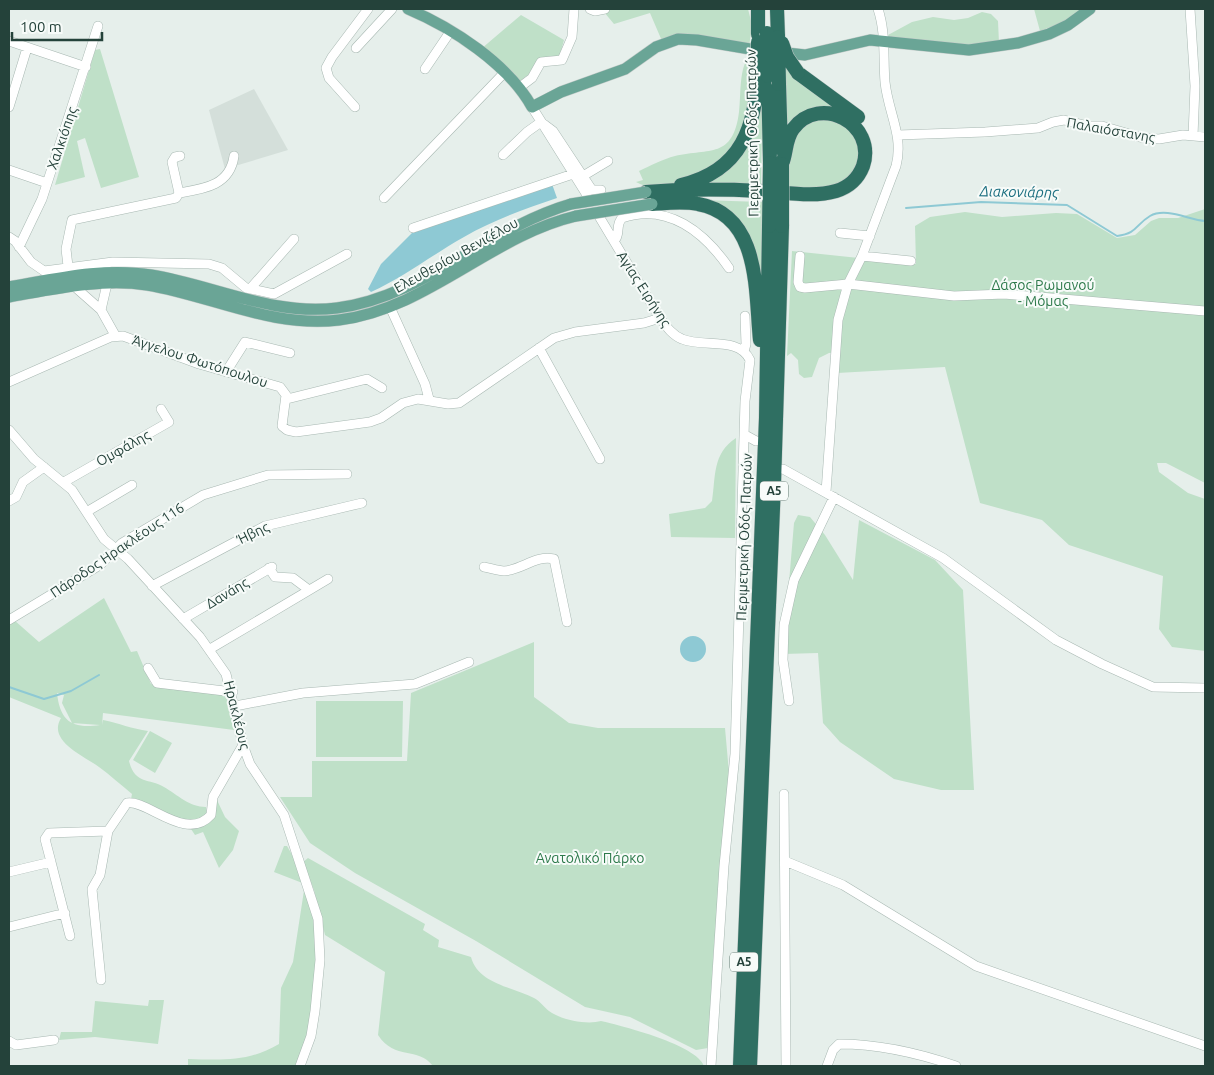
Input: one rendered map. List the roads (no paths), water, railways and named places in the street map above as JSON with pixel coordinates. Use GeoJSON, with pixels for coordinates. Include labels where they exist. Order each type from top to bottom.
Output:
{"type":"FeatureCollection","features":[{"type":"Feature","properties":{"kind":"highway"},"geometry":{"type":"LineString","coordinates":[[649,198],[827,201],[844,197],[859,189],[868,175],[874,157],[868,130],[853,113],[810,84],[798,73],[771,36],[758,9]]}},
{"type":"Feature","properties":{"kind":"highway"},"geometry":{"type":"LineString","coordinates":[[649,198],[698,180],[715,171],[731,157],[743,142],[768,77],[773,10]]}},
{"type":"Feature","properties":{"kind":"highway","name":"Περιμετρική Οδός Πατρών"},"geometry":{"type":"LineString","coordinates":[[750,1066],[774,475],[776,164],[768,77],[771,36]]}},
{"type":"Feature","properties":{"kind":"highway"},"geometry":{"type":"LineString","coordinates":[[649,198],[704,189],[811,193],[835,192],[850,185],[858,175],[864,162],[864,143],[859,131],[848,120],[834,113],[818,113],[806,118],[792,130],[776,164]]}},
{"type":"Feature","properties":{"kind":"highway"},"geometry":{"type":"LineString","coordinates":[[649,198],[711,208],[737,228],[749,249],[754,270],[762,364],[759,556]]}},
{"type":"Feature","properties":{"kind":"highway","name":"Περιμετρική Οδός Πατρών"},"geometry":{"type":"LineString","coordinates":[[740,1066],[759,556],[776,226]]}},
{"type":"Feature","properties":{"kind":"main road"},"geometry":{"type":"LineString","coordinates":[[408,9],[450,32],[505,72],[520,87],[532,107],[561,92],[625,69],[656,46],[678,39],[686,38],[750,49],[805,55],[828,52],[860,41],[879,40],[957,50],[1006,45],[1049,34],[1068,25],[1090,9]]}},
{"type":"Feature","properties":{"kind":"main road","name":"Ελευθερίου Βενιζέλου"},"geometry":{"type":"LineString","coordinates":[[9,287],[46,276],[102,273],[143,274],[280,306],[335,308],[383,298],[412,284],[511,228],[570,204],[649,198]]}},
{"type":"Feature","properties":{"kind":"main road","name":"Ελευθερίου Βενιζέλου"},"geometry":{"type":"LineString","coordinates":[[9,297],[75,287],[138,284],[164,289],[253,314],[286,320],[338,320],[390,307],[425,290],[523,234],[576,216],[649,198]]}},
{"type":"Feature","properties":{"kind":"street"},"geometry":{"type":"LineString","coordinates":[[355,107],[329,78],[326,68],[368,9]]}},
{"type":"Feature","properties":{"kind":"street"},"geometry":{"type":"LineString","coordinates":[[356,48],[392,9]]}},
{"type":"Feature","properties":{"kind":"street"},"geometry":{"type":"LineString","coordinates":[[520,87],[532,78],[542,61],[562,60],[572,37],[574,9]]}},
{"type":"Feature","properties":{"kind":"street"},"geometry":{"type":"LineString","coordinates":[[590,9],[595,11],[605,9]]}},
{"type":"Feature","properties":{"kind":"street"},"geometry":{"type":"LineString","coordinates":[[789,701],[783,660],[784,625],[794,580],[830,495],[838,320],[848,284],[870,236],[896,166],[899,151],[898,135],[887,96],[883,25],[878,9]]}},
{"type":"Feature","properties":{"kind":"street"},"geometry":{"type":"LineString","coordinates":[[1190,9],[1195,86],[1193,136]]}},
{"type":"Feature","properties":{"kind":"street","name":"Χαλκιόπης"},"geometry":{"type":"LineString","coordinates":[[19,247],[35,218],[98,26]]}},
{"type":"Feature","properties":{"kind":"street"},"geometry":{"type":"LineString","coordinates":[[425,69],[450,32]]}},
{"type":"Feature","properties":{"kind":"street"},"geometry":{"type":"LineString","coordinates":[[9,42],[86,67]]}},
{"type":"Feature","properties":{"kind":"street"},"geometry":{"type":"LineString","coordinates":[[9,107],[27,48]]}},
{"type":"Feature","properties":{"kind":"street"},"geometry":{"type":"LineString","coordinates":[[384,198],[505,72]]}},
{"type":"Feature","properties":{"kind":"street"},"geometry":{"type":"LineString","coordinates":[[532,107],[587,195]]}},
{"type":"Feature","properties":{"kind":"street","name":"Παλαιόστανης"},"geometry":{"type":"LineString","coordinates":[[898,135],[1038,128],[1064,120],[1088,126],[1102,126],[1143,138],[1205,137]]}},
{"type":"Feature","properties":{"kind":"street"},"geometry":{"type":"LineString","coordinates":[[503,155],[527,132],[541,122]]}},
{"type":"Feature","properties":{"kind":"street"},"geometry":{"type":"LineString","coordinates":[[541,122],[553,131],[592,190],[601,190]]}},
{"type":"Feature","properties":{"kind":"street"},"geometry":{"type":"LineString","coordinates":[[68,266],[68,235],[74,219],[172,200],[178,197],[179,193],[172,164],[174,158],[180,156]]}},
{"type":"Feature","properties":{"kind":"street"},"geometry":{"type":"LineString","coordinates":[[179,193],[214,186],[231,167],[234,156]]}},
{"type":"Feature","properties":{"kind":"street"},"geometry":{"type":"LineString","coordinates":[[583,176],[608,161]]}},
{"type":"Feature","properties":{"kind":"street"},"geometry":{"type":"LineString","coordinates":[[9,170],[47,183]]}},
{"type":"Feature","properties":{"kind":"street"},"geometry":{"type":"LineString","coordinates":[[413,228],[573,174]]}},
{"type":"Feature","properties":{"kind":"street"},"geometry":{"type":"LineString","coordinates":[[614,241],[617,238],[619,222],[622,218],[663,215],[697,231],[713,246],[730,268]]}},
{"type":"Feature","properties":{"kind":"street","name":"Αγίας Ειρήνης"},"geometry":{"type":"LineString","coordinates":[[600,218],[669,330],[681,339],[698,343],[730,345],[744,352]]}},
{"type":"Feature","properties":{"kind":"street"},"geometry":{"type":"LineString","coordinates":[[840,233],[870,236]]}},
{"type":"Feature","properties":{"kind":"street"},"geometry":{"type":"LineString","coordinates":[[9,237],[46,276],[68,266],[113,262],[209,264],[222,268],[239,283],[250,289],[276,294],[347,254]]}},
{"type":"Feature","properties":{"kind":"street"},"geometry":{"type":"LineString","coordinates":[[250,289],[294,239]]}},
{"type":"Feature","properties":{"kind":"street"},"geometry":{"type":"LineString","coordinates":[[800,256],[798,282],[800,287],[848,284],[954,296],[1004,294],[1205,311]]}},
{"type":"Feature","properties":{"kind":"street"},"geometry":{"type":"LineString","coordinates":[[862,256],[910,261]]}},
{"type":"Feature","properties":{"kind":"street"},"geometry":{"type":"LineString","coordinates":[[101,310],[107,284]]}},
{"type":"Feature","properties":{"kind":"street"},"geometry":{"type":"LineString","coordinates":[[75,287],[101,310],[115,335]]}},
{"type":"Feature","properties":{"kind":"street"},"geometry":{"type":"LineString","coordinates":[[390,307],[425,384],[429,399]]}},
{"type":"Feature","properties":{"kind":"street"},"geometry":{"type":"LineString","coordinates":[[710,1066],[722,897],[736,754],[746,396],[750,360],[744,352],[746,344],[745,316]]}},
{"type":"Feature","properties":{"kind":"street"},"geometry":{"type":"LineString","coordinates":[[382,388],[368,375],[287,399],[281,424],[286,430],[293,432],[370,422],[381,418],[406,402],[429,399],[448,404],[464,401],[554,338],[565,334],[644,323],[660,318]]}},
{"type":"Feature","properties":{"kind":"street","name":"Άγγελου Φωτόπουλου"},"geometry":{"type":"LineString","coordinates":[[9,382],[115,335],[123,336],[226,372],[280,387],[285,392],[287,399]]}},
{"type":"Feature","properties":{"kind":"street"},"geometry":{"type":"LineString","coordinates":[[226,372],[245,342],[290,353]]}},
{"type":"Feature","properties":{"kind":"street"},"geometry":{"type":"LineString","coordinates":[[539,348],[600,459]]}},
{"type":"Feature","properties":{"kind":"street","name":"Ομφάλης"},"geometry":{"type":"LineString","coordinates":[[64,482],[169,422],[162,409]]}},
{"type":"Feature","properties":{"kind":"street","name":"Ηρακλέους"},"geometry":{"type":"LineString","coordinates":[[9,430],[44,467],[64,482],[88,510],[102,536],[210,648],[224,669],[232,692],[243,745],[250,764],[284,815],[318,919],[320,960],[314,1022],[300,1066]]}},
{"type":"Feature","properties":{"kind":"street"},"geometry":{"type":"LineString","coordinates":[[745,435],[756,441]]}},
{"type":"Feature","properties":{"kind":"street"},"geometry":{"type":"LineString","coordinates":[[9,501],[16,497],[23,482],[44,467]]}},
{"type":"Feature","properties":{"kind":"street"},"geometry":{"type":"LineString","coordinates":[[783,469],[943,558],[1056,640],[1102,664],[1153,687],[1205,688]]}},
{"type":"Feature","properties":{"kind":"street","name":"Πάροδος Ηρακλέους 116"},"geometry":{"type":"LineString","coordinates":[[9,620],[100,565],[116,549],[193,500],[228,485],[282,474],[347,474]]}},
{"type":"Feature","properties":{"kind":"street"},"geometry":{"type":"LineString","coordinates":[[88,510],[132,485]]}},
{"type":"Feature","properties":{"kind":"street","name":"Ήβης"},"geometry":{"type":"LineString","coordinates":[[152,586],[265,526],[292,518],[362,503]]}},
{"type":"Feature","properties":{"kind":"street"},"geometry":{"type":"LineString","coordinates":[[484,567],[505,571],[535,559],[547,557],[554,559],[567,622]]}},
{"type":"Feature","properties":{"kind":"street","name":"Δανάης"},"geometry":{"type":"LineString","coordinates":[[183,619],[270,567],[275,577],[293,578],[308,590]]}},
{"type":"Feature","properties":{"kind":"street"},"geometry":{"type":"LineString","coordinates":[[210,648],[328,579]]}},
{"type":"Feature","properties":{"kind":"street"},"geometry":{"type":"LineString","coordinates":[[235,706],[303,693],[415,684],[469,662]]}},
{"type":"Feature","properties":{"kind":"street"},"geometry":{"type":"LineString","coordinates":[[148,668],[157,684],[232,692]]}},
{"type":"Feature","properties":{"kind":"street"},"geometry":{"type":"LineString","coordinates":[[101,980],[92,889],[100,875],[108,831],[122,807],[129,802],[136,803],[158,815],[184,823],[196,824],[206,820],[212,813],[213,797],[243,745]]}},
{"type":"Feature","properties":{"kind":"street"},"geometry":{"type":"LineString","coordinates":[[784,794],[786,1066]]}},
{"type":"Feature","properties":{"kind":"street"},"geometry":{"type":"LineString","coordinates":[[70,936],[45,839],[49,833],[108,831]]}},
{"type":"Feature","properties":{"kind":"street"},"geometry":{"type":"LineString","coordinates":[[785,861],[843,885],[976,966],[1205,1046]]}},
{"type":"Feature","properties":{"kind":"street"},"geometry":{"type":"LineString","coordinates":[[9,872],[51,862]]}},
{"type":"Feature","properties":{"kind":"street"},"geometry":{"type":"LineString","coordinates":[[9,927],[65,913]]}},
{"type":"Feature","properties":{"kind":"street"},"geometry":{"type":"LineString","coordinates":[[9,1041],[16,1045],[54,1040]]}},
{"type":"Feature","properties":{"kind":"street"},"geometry":{"type":"LineString","coordinates":[[827,1066],[832,1050],[840,1044],[864,1044],[927,1056],[956,1066]]}},
{"type":"Feature","properties":{"kind":"water"},"geometry":{"type":"Polygon","coordinates":[[[552,184],[557,198],[486,225],[383,286],[371,292],[368,289],[381,264],[412,233],[552,184]]]}},
{"type":"Feature","properties":{"kind":"water"},"geometry":{"type":"Polygon","coordinates":[[[693,636],[702,640],[706,649],[702,658],[693,662],[684,658],[680,649],[684,640],[693,636]]]}},
{"type":"Feature","properties":{"kind":"waterway","name":"Διακονιάρης"},"geometry":{"type":"LineString","coordinates":[[906,208],[981,202],[1067,205],[1117,236],[1133,231],[1145,219],[1156,214],[1170,213],[1205,221]]}},
{"type":"Feature","properties":{"kind":"waterway"},"geometry":{"type":"LineString","coordinates":[[9,687],[44,699],[71,691],[99,675]]}},
{"type":"Feature","properties":{"kind":"park label","name":"Δάσος Ρωμανού - Μόμας"},"geometry":{"type":"Point","coordinates":[1043,294]}},
{"type":"Feature","properties":{"kind":"park label","name":"Ανατολικό Πάρκο"},"geometry":{"type":"Point","coordinates":[590,858]}}]}
